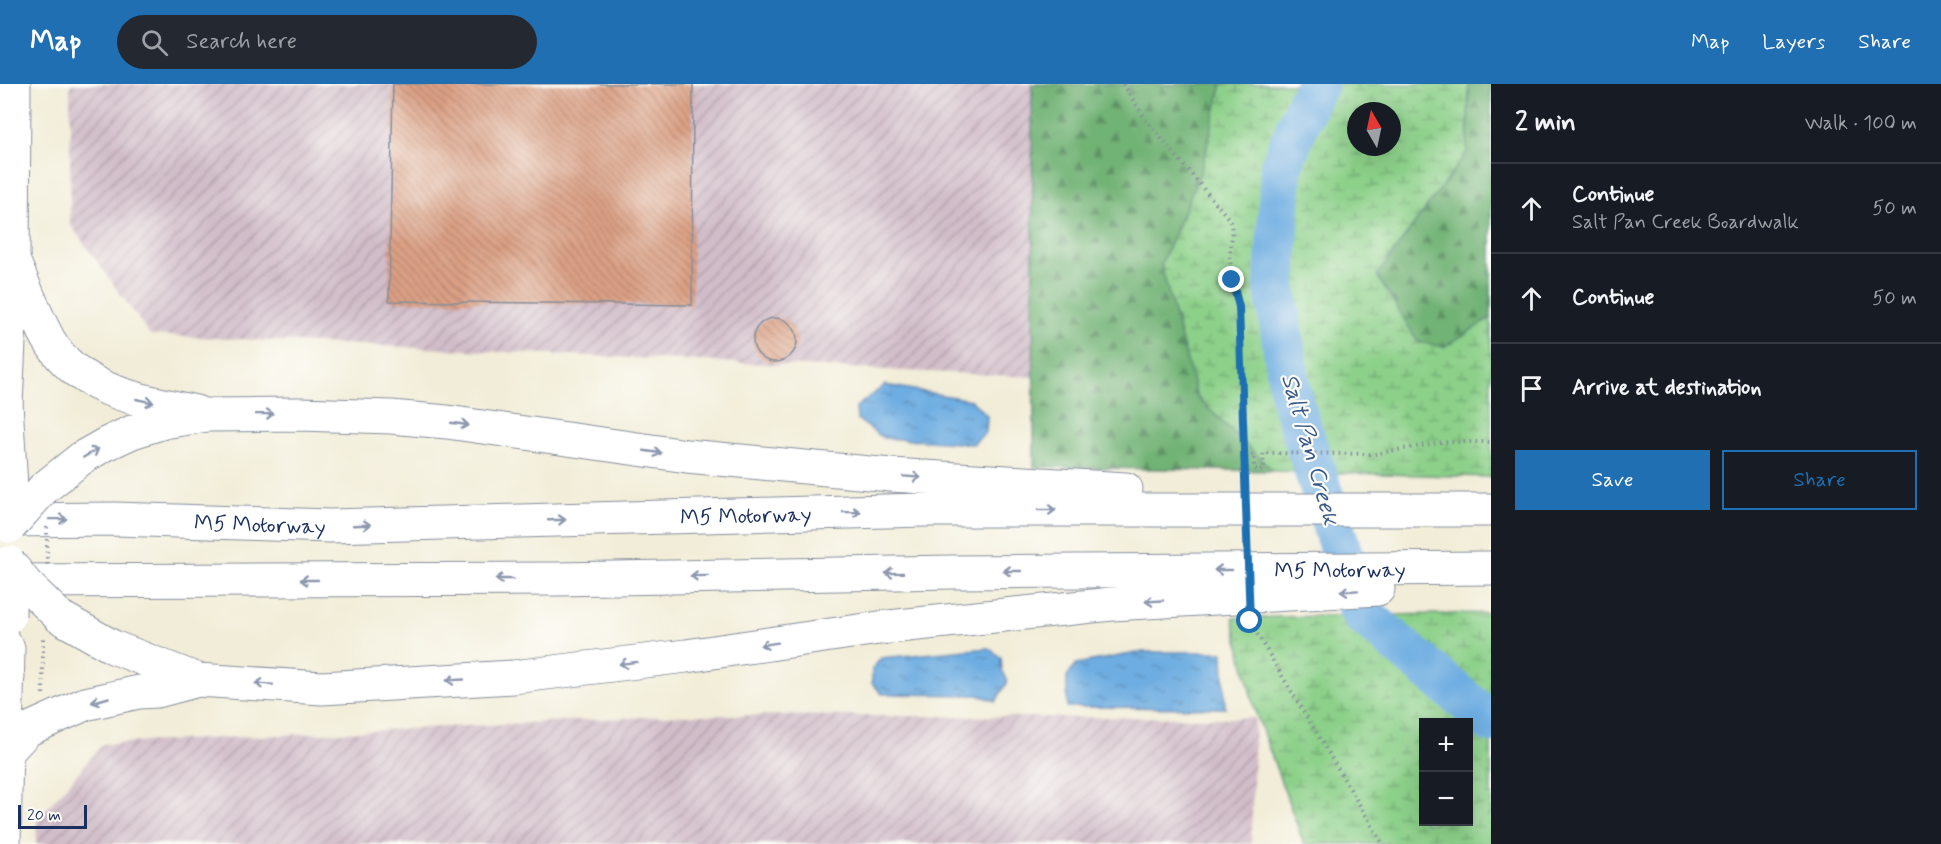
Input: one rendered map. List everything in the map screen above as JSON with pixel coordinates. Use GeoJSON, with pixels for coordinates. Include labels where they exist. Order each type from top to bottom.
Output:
{"type":"FeatureCollection","features":[{"type":"Feature","properties":{"kind":"highway"},"geometry":{"type":"LineString","coordinates":[[0,446],[6,404],[13,260],[14,84]]}},
{"type":"Feature","properties":{"kind":"highway"},"geometry":{"type":"LineString","coordinates":[[13,260],[49,340],[73,369],[113,392],[207,415]]}},
{"type":"Feature","properties":{"kind":"highway"},"geometry":{"type":"LineString","coordinates":[[4,844],[8,677],[4,623],[3,548],[11,487],[6,404]]}},
{"type":"Feature","properties":{"kind":"highway"},"geometry":{"type":"LineString","coordinates":[[3,548],[44,488],[83,457],[123,436],[165,422],[207,415],[300,414],[391,417],[447,422],[742,462],[1110,499],[1491,495]]}},
{"type":"Feature","properties":{"kind":"highway","name":"M5 Motorway"},"geometry":{"type":"LineString","coordinates":[[3,548],[115,519],[330,526],[924,510],[1110,499],[1491,510]]}},
{"type":"Feature","properties":{"kind":"highway"},"geometry":{"type":"LineString","coordinates":[[3,548],[49,612],[113,647],[198,680],[322,688],[513,677],[686,656],[879,628],[1112,604],[1491,581]]}},
{"type":"Feature","properties":{"kind":"highway","name":"M5 Motorway"},"geometry":{"type":"LineString","coordinates":[[3,548],[544,579],[941,572],[1491,568]]}},
{"type":"Feature","properties":{"kind":"highway"},"geometry":{"type":"LineString","coordinates":[[6,753],[27,730],[85,704],[139,692],[157,691],[198,680]]}},
{"type":"Feature","properties":{"kind":"path"},"geometry":{"type":"LineString","coordinates":[[1123,84],[1146,120],[1229,219],[1234,230],[1230,253],[1232,280],[1239,307],[1246,490]]}},
{"type":"Feature","properties":{"kind":"path"},"geometry":{"type":"LineString","coordinates":[[1245,454],[1254,454],[1254,468],[1259,472],[1264,469],[1263,453],[1374,454],[1443,442],[1491,442]]}},
{"type":"Feature","properties":{"kind":"path"},"geometry":{"type":"LineString","coordinates":[[43,695],[49,612],[47,507],[44,488]]}},
{"type":"Feature","properties":{"kind":"path"},"geometry":{"type":"LineString","coordinates":[[1250,621],[1383,844]]}},
{"type":"Feature","properties":{"kind":"shaded area"},"geometry":{"type":"Polygon","coordinates":[[[70,84],[1032,84],[1034,377],[150,335],[70,224],[70,84]]]}},
{"type":"Feature","properties":{"kind":"shaded area"},"geometry":{"type":"Polygon","coordinates":[[[685,715],[1255,718],[1251,844],[36,844],[37,820],[103,744],[685,715]]]}},
{"type":"Feature","properties":{"kind":"green space"},"geometry":{"type":"Polygon","coordinates":[[[1032,84],[1222,84],[1201,171],[1161,265],[1197,397],[1273,471],[1034,467],[1032,84]]]}},
{"type":"Feature","properties":{"kind":"green space"},"geometry":{"type":"Polygon","coordinates":[[[1222,84],[1469,84],[1467,152],[1377,275],[1418,342],[1444,347],[1491,318],[1491,477],[1273,471],[1197,397],[1161,265],[1201,171],[1222,84]]]}},
{"type":"Feature","properties":{"kind":"green space"},"geometry":{"type":"Polygon","coordinates":[[[1469,84],[1491,84],[1491,318],[1444,347],[1417,342],[1377,275],[1467,152],[1469,84]]]}},
{"type":"Feature","properties":{"kind":"green space"},"geometry":{"type":"Polygon","coordinates":[[[1491,613],[1491,844],[1304,844],[1254,708],[1233,618],[1491,613]]]}},
{"type":"Feature","properties":{"kind":"water"},"geometry":{"type":"Polygon","coordinates":[[[885,385],[971,400],[987,416],[986,432],[973,444],[883,438],[857,419],[856,407],[885,385]]]}},
{"type":"Feature","properties":{"kind":"water"},"geometry":{"type":"Polygon","coordinates":[[[989,648],[1001,658],[1002,670],[1008,681],[996,701],[978,695],[882,694],[872,683],[872,669],[881,658],[989,648]]]}},
{"type":"Feature","properties":{"kind":"water"},"geometry":{"type":"Polygon","coordinates":[[[1142,652],[1223,652],[1225,708],[1067,707],[1067,677],[1076,664],[1142,652]]]}},
{"type":"Feature","properties":{"kind":"building"},"geometry":{"type":"Polygon","coordinates":[[[393,84],[693,84],[692,305],[389,301],[393,84]]]}},
{"type":"Feature","properties":{"kind":"building"},"geometry":{"type":"Polygon","coordinates":[[[775,318],[784,319],[791,324],[796,331],[796,349],[791,356],[784,361],[775,362],[766,361],[759,356],[754,349],[753,340],[754,331],[759,324],[766,319],[775,318]]]}},
{"type":"Feature","properties":{"kind":"waterway","name":"Salt Pan Creek"},"geometry":{"type":"LineString","coordinates":[[1317,84],[1281,166],[1275,287],[1291,397],[1361,613],[1491,722]]}},
{"type":"Feature","properties":{"kind":"route"},"geometry":{"type":"LineString","coordinates":[[1232,280],[1239,307],[1250,621]]}}]}
